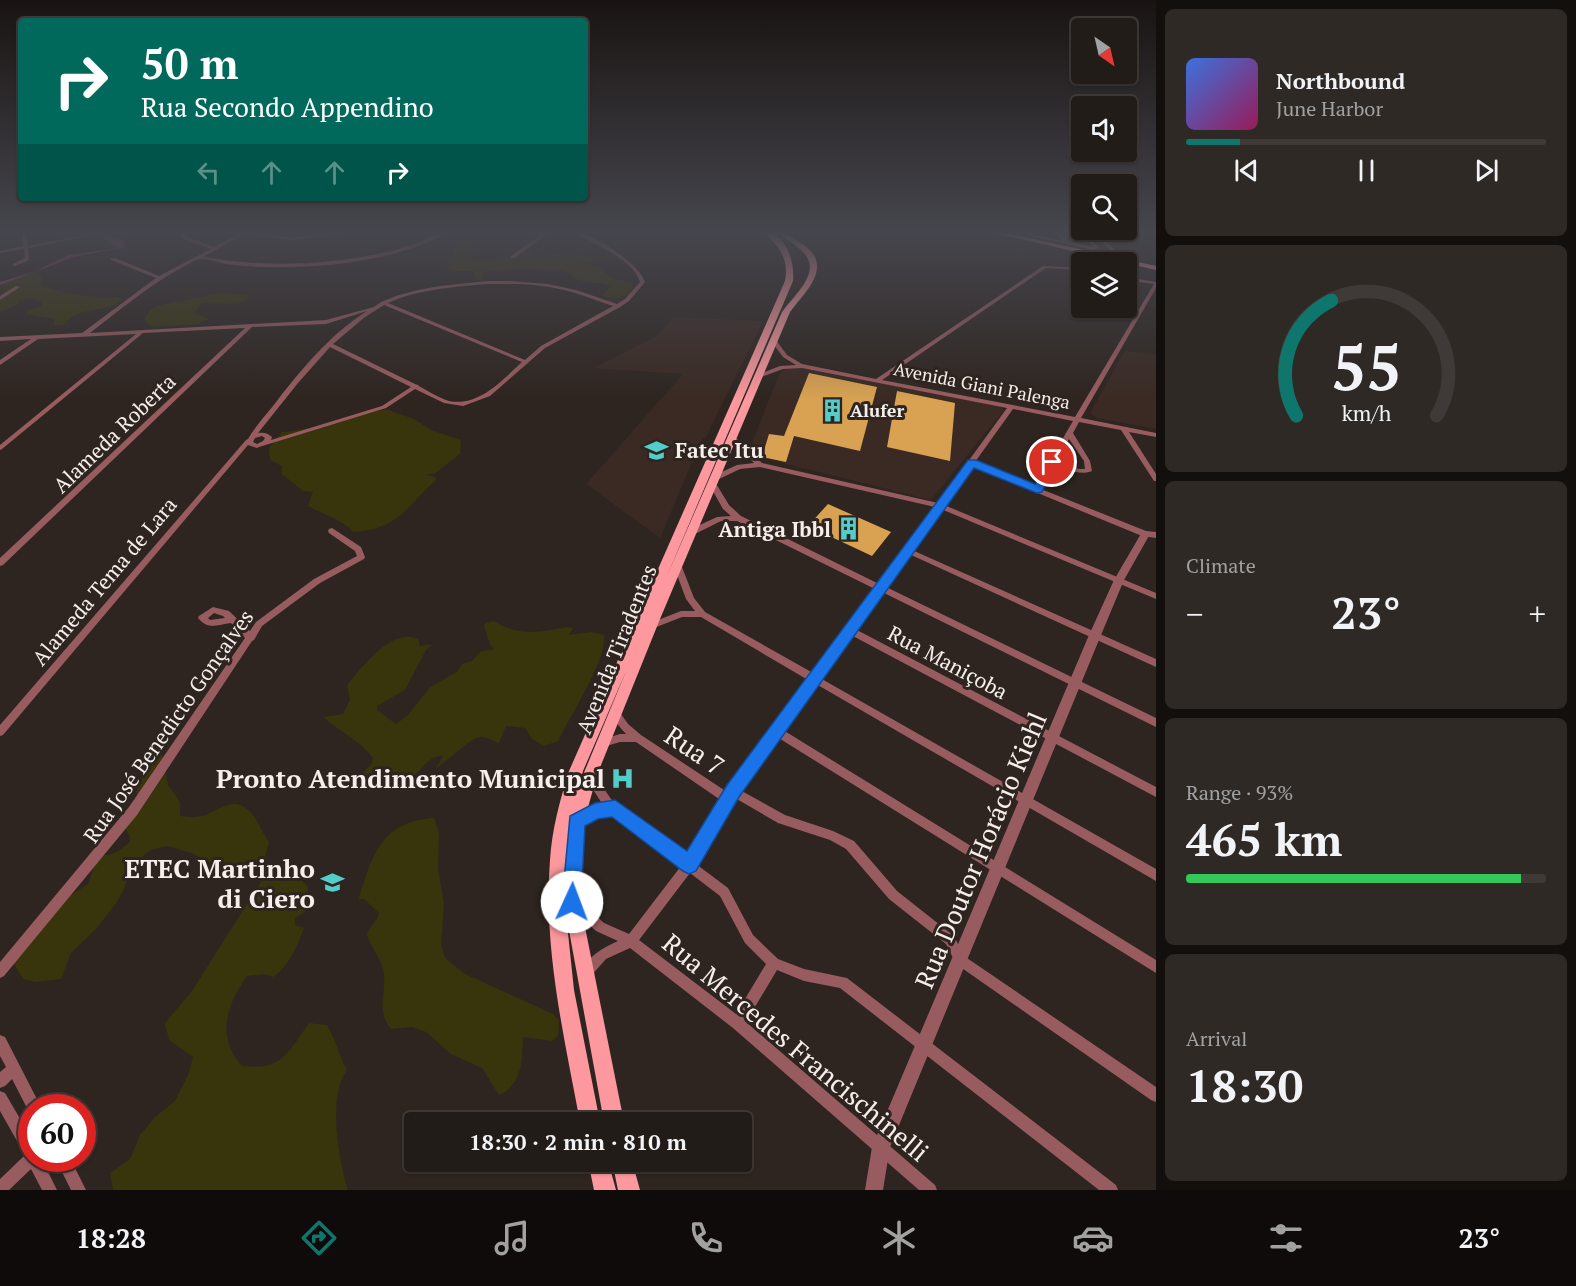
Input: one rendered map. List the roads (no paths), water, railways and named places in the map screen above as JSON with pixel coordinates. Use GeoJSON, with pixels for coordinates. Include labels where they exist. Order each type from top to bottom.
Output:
{"type":"FeatureCollection","features":[{"type":"Feature","properties":{"kind":"main road","name":"Avenida Tiradentes"},"geometry":{"type":"LineString","coordinates":[[588,1112],[558,945],[554,882],[560,822],[576,771],[786,289]]}},
{"type":"Feature","properties":{"kind":"main road","name":"Avenida Tiradentes"},"geometry":{"type":"LineString","coordinates":[[612,1112],[572,902],[576,822],[590,775],[677,564],[786,312],[804,289]]}},
{"type":"Feature","properties":{"kind":"main road"},"geometry":{"type":"LineString","coordinates":[[600,1172],[604,1190]]}},
{"type":"Feature","properties":{"kind":"main road"},"geometry":{"type":"LineString","coordinates":[[625,1172],[629,1190]]}},
{"type":"Feature","properties":{"kind":"street"},"geometry":{"type":"LineString","coordinates":[[0,298],[15,289]]}},
{"type":"Feature","properties":{"kind":"street"},"geometry":{"type":"LineString","coordinates":[[83,335],[145,289]]}},
{"type":"Feature","properties":{"kind":"street","name":"Alameda Tema de Lara"},"geometry":{"type":"LineString","coordinates":[[0,732],[330,345],[381,304],[409,292],[429,289]]}},
{"type":"Feature","properties":{"kind":"street","name":"Alameda Tema de Lara"},"geometry":{"type":"LineString","coordinates":[[562,289],[618,306]]}},
{"type":"Feature","properties":{"kind":"street"},"geometry":{"type":"LineString","coordinates":[[330,345],[446,402],[472,403],[488,395],[543,347],[566,332],[618,306],[638,289]]}},
{"type":"Feature","properties":{"kind":"street"},"geometry":{"type":"LineString","coordinates":[[878,380],[1013,289]]}},
{"type":"Feature","properties":{"kind":"street"},"geometry":{"type":"LineString","coordinates":[[1037,489],[1153,289]]}},
{"type":"Feature","properties":{"kind":"street"},"geometry":{"type":"LineString","coordinates":[[0,339],[326,322],[381,304],[526,362]]}},
{"type":"Feature","properties":{"kind":"street"},"geometry":{"type":"LineString","coordinates":[[326,322],[341,334]]}},
{"type":"Feature","properties":{"kind":"street","name":"Alameda Roberta"},"geometry":{"type":"LineString","coordinates":[[0,563],[250,326]]}},
{"type":"Feature","properties":{"kind":"street"},"geometry":{"type":"LineString","coordinates":[[0,448],[142,332]]}},
{"type":"Feature","properties":{"kind":"street"},"geometry":{"type":"LineString","coordinates":[[0,363],[36,337]]}},
{"type":"Feature","properties":{"kind":"street"},"geometry":{"type":"LineString","coordinates":[[774,341],[788,358],[802,366]]}},
{"type":"Feature","properties":{"kind":"street"},"geometry":{"type":"LineString","coordinates":[[759,376],[782,368],[802,366]]}},
{"type":"Feature","properties":{"kind":"street","name":"Avenida Giani Palenga"},"geometry":{"type":"LineString","coordinates":[[802,366],[1156,435]]}},
{"type":"Feature","properties":{"kind":"street"},"geometry":{"type":"LineString","coordinates":[[250,439],[260,445],[384,407],[416,386]]}},
{"type":"Feature","properties":{"kind":"street"},"geometry":{"type":"LineString","coordinates":[[585,974],[594,961],[631,941],[689,865],[730,795],[882,589],[1012,406]]}},
{"type":"Feature","properties":{"kind":"street"},"geometry":{"type":"LineString","coordinates":[[262,424],[268,436]]}},
{"type":"Feature","properties":{"kind":"street"},"geometry":{"type":"LineString","coordinates":[[1123,428],[1156,478]]}},
{"type":"Feature","properties":{"kind":"street"},"geometry":{"type":"LineString","coordinates":[[1052,462],[1078,471],[1089,471],[1087,461],[1069,433]]}},
{"type":"Feature","properties":{"kind":"street"},"geometry":{"type":"LineString","coordinates":[[250,439],[268,436],[285,438]]}},
{"type":"Feature","properties":{"kind":"street","name":"Alameda Tema de Lara"},"geometry":{"type":"LineString","coordinates":[[236,454],[260,445],[268,436]]}},
{"type":"Feature","properties":{"kind":"street"},"geometry":{"type":"LineString","coordinates":[[732,437],[760,465]]}},
{"type":"Feature","properties":{"kind":"street"},"geometry":{"type":"LineString","coordinates":[[972,463],[1150,535]]}},
{"type":"Feature","properties":{"kind":"street"},"geometry":{"type":"LineString","coordinates":[[1156,596],[940,506],[760,465],[739,467],[714,481],[726,507],[738,518],[1156,723]]}},
{"type":"Feature","properties":{"kind":"street"},"geometry":{"type":"LineString","coordinates":[[692,532],[720,519],[738,518]]}},
{"type":"Feature","properties":{"kind":"street","name":"Rua José Benedicto Gonçalves"},"geometry":{"type":"LineString","coordinates":[[0,972],[133,811],[259,624],[317,580],[361,557],[358,549],[332,531]]}},
{"type":"Feature","properties":{"kind":"street","name":"Rua Doutor Horácio Kiehl"},"geometry":{"type":"LineString","coordinates":[[874,1190],[881,1148],[1054,738],[1095,635],[1119,580],[1150,535]]}},
{"type":"Feature","properties":{"kind":"street"},"geometry":{"type":"LineString","coordinates":[[908,550],[1156,663]]}},
{"type":"Feature","properties":{"kind":"street"},"geometry":{"type":"LineString","coordinates":[[677,564],[690,599],[702,614],[1156,875]]}},
{"type":"Feature","properties":{"kind":"street"},"geometry":{"type":"LineString","coordinates":[[651,626],[681,614],[702,614]]}},
{"type":"Feature","properties":{"kind":"street"},"geometry":{"type":"LineString","coordinates":[[231,620],[251,638]]}},
{"type":"Feature","properties":{"kind":"street","name":"Rua Maniçoba"},"geometry":{"type":"LineString","coordinates":[[850,632],[1156,792]]}},
{"type":"Feature","properties":{"kind":"street","name":"Rua 7"},"geometry":{"type":"LineString","coordinates":[[616,714],[625,727],[638,738],[730,795],[782,819],[833,836],[850,845],[893,895],[950,940],[960,960]]}},
{"type":"Feature","properties":{"kind":"street"},"geometry":{"type":"LineString","coordinates":[[777,732],[1156,968]]}},
{"type":"Feature","properties":{"kind":"street"},"geometry":{"type":"LineString","coordinates":[[603,743],[620,738],[638,738]]}},
{"type":"Feature","properties":{"kind":"street"},"geometry":{"type":"LineString","coordinates":[[590,775],[600,794],[615,808],[723,892],[749,939],[774,963],[804,975],[843,982],[1111,1190]]}},
{"type":"Feature","properties":{"kind":"street"},"geometry":{"type":"LineString","coordinates":[[576,822],[595,811],[615,808]]}},
{"type":"Feature","properties":{"kind":"street","name":"Rua Mercedes Francischinelli"},"geometry":{"type":"LineString","coordinates":[[572,902],[600,927],[631,941],[738,1023],[930,1190]]}},
{"type":"Feature","properties":{"kind":"street"},"geometry":{"type":"LineString","coordinates":[[960,960],[1156,1095]]}},
{"type":"Feature","properties":{"kind":"street"},"geometry":{"type":"LineString","coordinates":[[738,1023],[774,963]]}},
{"type":"Feature","properties":{"kind":"street"},"geometry":{"type":"LineString","coordinates":[[0,1042],[27,1094]]}},
{"type":"Feature","properties":{"kind":"street"},"geometry":{"type":"LineString","coordinates":[[0,1081],[13,1070]]}},
{"type":"Feature","properties":{"kind":"street"},"geometry":{"type":"LineString","coordinates":[[0,1098],[18,1131]]}},
{"type":"Feature","properties":{"kind":"street"},"geometry":{"type":"LineString","coordinates":[[0,1189],[18,1171]]}},
{"type":"Feature","properties":{"kind":"street"},"geometry":{"type":"LineString","coordinates":[[41,1172],[51,1190]]}},
{"type":"Feature","properties":{"kind":"street"},"geometry":{"type":"LineString","coordinates":[[69,1172],[79,1190]]}},
{"type":"Feature","properties":{"kind":"place","name":"Alufer"},"geometry":{"type":"Point","coordinates":[832,410]}},
{"type":"Feature","properties":{"kind":"place","name":"Fatec Itu"},"geometry":{"type":"Point","coordinates":[657,450]}},
{"type":"Feature","properties":{"kind":"place","name":"Antiga Ibbl"},"geometry":{"type":"Point","coordinates":[849,529]}},
{"type":"Feature","properties":{"kind":"place","name":"Pronto Atendimento Municipal"},"geometry":{"type":"Point","coordinates":[623,778]}},
{"type":"Feature","properties":{"kind":"place","name":"ETEC Martinho di Ciero"},"geometry":{"type":"Point","coordinates":[333,883]}}]}
